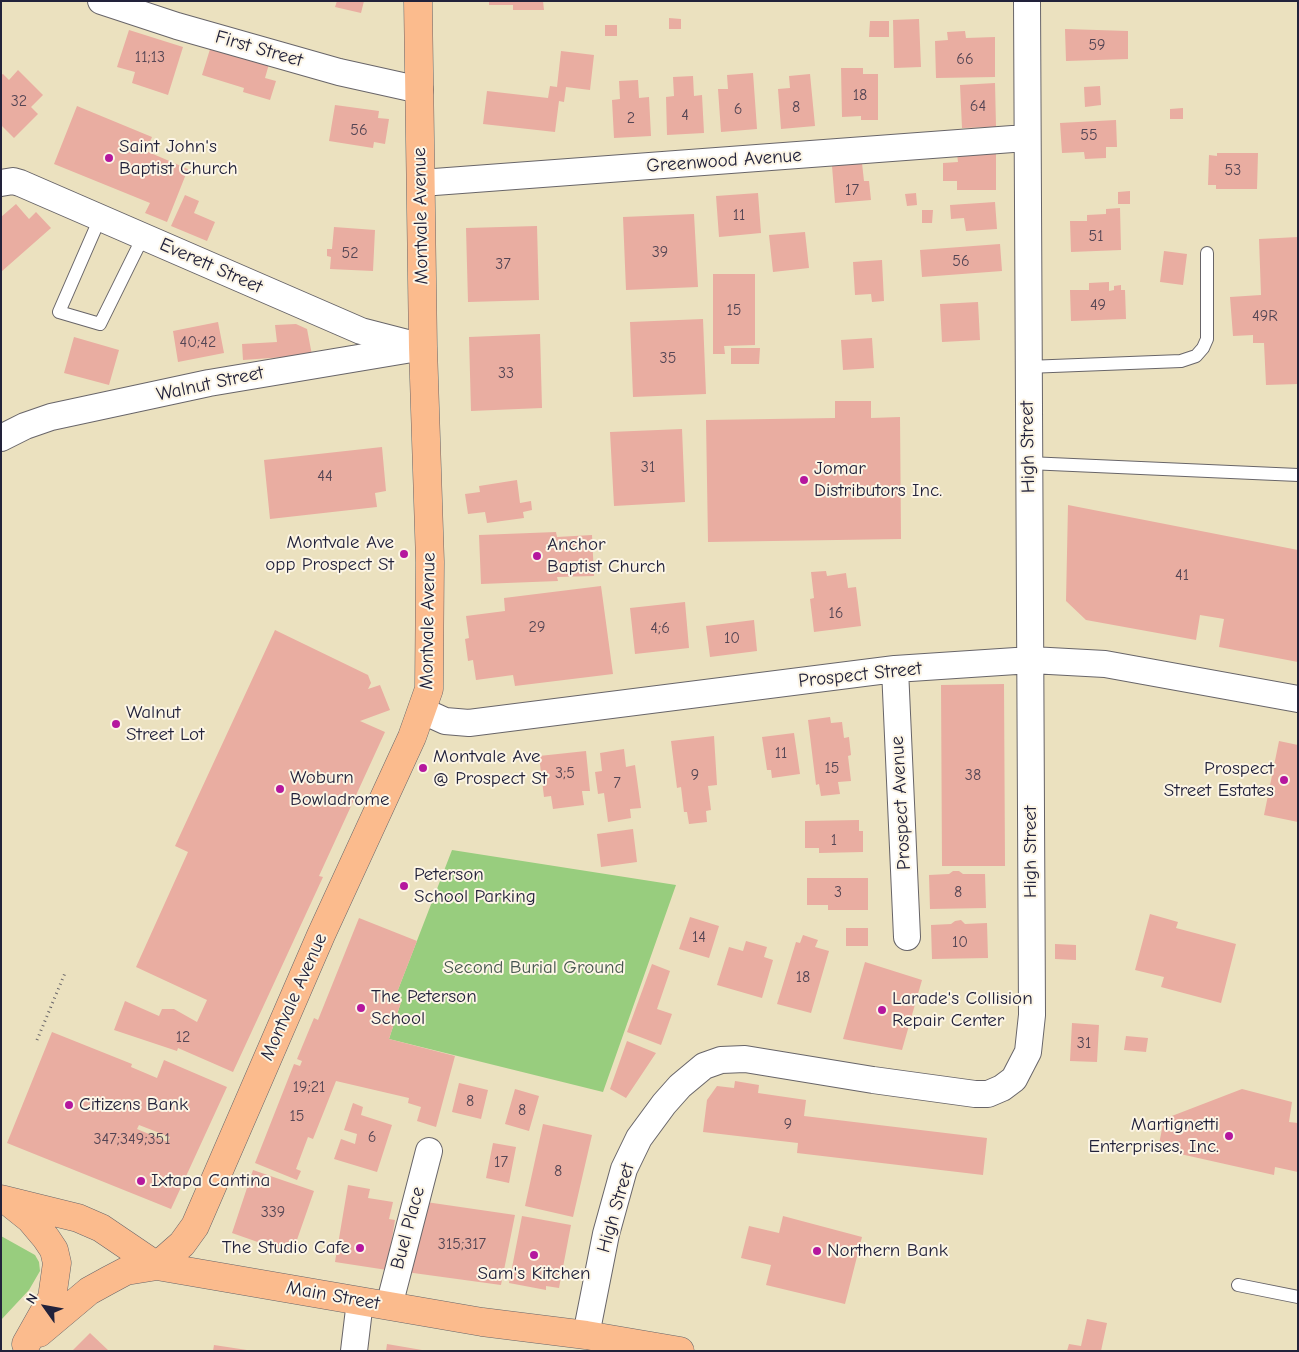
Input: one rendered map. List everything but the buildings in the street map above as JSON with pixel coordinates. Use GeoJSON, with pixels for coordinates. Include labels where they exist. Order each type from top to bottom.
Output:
{"type":"FeatureCollection","features":[{"type":"Feature","properties":{"kind":"main road","name":"Montvale Avenue"},"geometry":{"type":"LineString","coordinates":[[157,1266],[182,1244],[195,1226],[321,935],[423,711],[431,677],[423,347],[418,1]]}},
{"type":"Feature","properties":{"kind":"main road","name":"Main Street"},"geometry":{"type":"LineString","coordinates":[[5,1200],[78,1218],[101,1228],[157,1266],[482,1322],[586,1335],[680,1351]]}},
{"type":"Feature","properties":{"kind":"main road"},"geometry":{"type":"LineString","coordinates":[[5,1200],[21,1210],[46,1238],[54,1250],[57,1263],[52,1298],[22,1347]]}},
{"type":"Feature","properties":{"kind":"main road"},"geometry":{"type":"LineString","coordinates":[[22,1347],[89,1292],[126,1271],[157,1266]]}},
{"type":"Feature","properties":{"kind":"street","name":"First Street"},"geometry":{"type":"LineString","coordinates":[[101,1],[196,32],[339,72],[420,90]]}},
{"type":"Feature","properties":{"kind":"street","name":"High Street"},"geometry":{"type":"LineString","coordinates":[[586,1335],[608,1225],[624,1169],[639,1138],[664,1104],[680,1086],[704,1066],[721,1060],[745,1059],[974,1094],[988,1094],[1002,1088],[1018,1072],[1028,1052],[1032,1015],[1026,138],[1027,1]]}},
{"type":"Feature","properties":{"kind":"street","name":"Greenwood Avenue"},"geometry":{"type":"LineString","coordinates":[[421,184],[1026,138]]}},
{"type":"Feature","properties":{"kind":"street","name":"Everett Street"},"geometry":{"type":"LineString","coordinates":[[1,182],[12,181],[20,183],[361,330],[423,347]]}},
{"type":"Feature","properties":{"kind":"street","name":"Walnut Street"},"geometry":{"type":"LineString","coordinates":[[1,438],[25,426],[51,417],[209,383],[423,347]]}},
{"type":"Feature","properties":{"kind":"street","name":"Prospect Street"},"geometry":{"type":"LineString","coordinates":[[423,711],[446,721],[469,723],[895,669],[1031,660],[1105,664],[1298,700]]}},
{"type":"Feature","properties":{"kind":"street","name":"Prospect Avenue"},"geometry":{"type":"LineString","coordinates":[[895,669],[906,937]]}},
{"type":"Feature","properties":{"kind":"street","name":"Buel Place"},"geometry":{"type":"LineString","coordinates":[[390,1306],[428,1151]]}},
{"type":"Feature","properties":{"kind":"street"},"geometry":{"type":"LineString","coordinates":[[354,1351],[360,1300]]}},
{"type":"Feature","properties":{"kind":"lane"},"geometry":{"type":"LineString","coordinates":[[100,218],[59,312],[100,324],[143,237]]}},
{"type":"Feature","properties":{"kind":"lane"},"geometry":{"type":"LineString","coordinates":[[1028,367],[1180,361],[1196,356],[1203,348],[1207,339],[1207,252]]}},
{"type":"Feature","properties":{"kind":"lane"},"geometry":{"type":"LineString","coordinates":[[1028,463],[1298,475]]}},
{"type":"Feature","properties":{"kind":"lane"},"geometry":{"type":"LineString","coordinates":[[1238,1285],[1298,1297]]}},
{"type":"Feature","properties":{"kind":"path"},"geometry":{"type":"LineString","coordinates":[[37,1040],[66,974]]}},
{"type":"Feature","properties":{"kind":"green space","name":"Second Burial Ground"},"geometry":{"type":"Polygon","coordinates":[[[452,850],[676,885],[603,1092],[389,1039],[402,999],[396,995],[452,850]]]}},
{"type":"Feature","properties":{"kind":"green space"},"geometry":{"type":"Polygon","coordinates":[[[1,1236],[35,1255],[39,1262],[40,1271],[29,1290],[1,1320],[1,1236]]]}},
{"type":"Feature","properties":{"kind":"place","name":"Saint John's Baptist Church"},"geometry":{"type":"Point","coordinates":[109,158]}},
{"type":"Feature","properties":{"kind":"place","name":"Jomar Distributors Inc."},"geometry":{"type":"Point","coordinates":[804,480]}},
{"type":"Feature","properties":{"kind":"place","name":"Montvale Ave opp Prospect St"},"geometry":{"type":"Point","coordinates":[404,554]}},
{"type":"Feature","properties":{"kind":"place","name":"Anchor Baptist Church"},"geometry":{"type":"Point","coordinates":[537,556]}},
{"type":"Feature","properties":{"kind":"place","name":"Walnut Street Lot"},"geometry":{"type":"Point","coordinates":[116,724]}},
{"type":"Feature","properties":{"kind":"place","name":"Montvale Ave @ Prospect St"},"geometry":{"type":"Point","coordinates":[423,768]}},
{"type":"Feature","properties":{"kind":"place","name":"Prospect Street Estates"},"geometry":{"type":"Point","coordinates":[1284,780]}},
{"type":"Feature","properties":{"kind":"place","name":"Woburn Bowladrome"},"geometry":{"type":"Point","coordinates":[280,789]}},
{"type":"Feature","properties":{"kind":"place","name":"Peterson School Parking"},"geometry":{"type":"Point","coordinates":[404,886]}},
{"type":"Feature","properties":{"kind":"place","name":"The Peterson School"},"geometry":{"type":"Point","coordinates":[361,1008]}},
{"type":"Feature","properties":{"kind":"place","name":"Larade's Collision Repair Center"},"geometry":{"type":"Point","coordinates":[882,1010]}},
{"type":"Feature","properties":{"kind":"place","name":"Citizens Bank"},"geometry":{"type":"Point","coordinates":[69,1105]}},
{"type":"Feature","properties":{"kind":"place","name":"Martignetti Enterprises, Inc."},"geometry":{"type":"Point","coordinates":[1229,1136]}},
{"type":"Feature","properties":{"kind":"place","name":"Ixtapa Cantina"},"geometry":{"type":"Point","coordinates":[141,1181]}},
{"type":"Feature","properties":{"kind":"place","name":"The Studio Cafe"},"geometry":{"type":"Point","coordinates":[360,1248]}},
{"type":"Feature","properties":{"kind":"place","name":"Northern Bank"},"geometry":{"type":"Point","coordinates":[817,1251]}},
{"type":"Feature","properties":{"kind":"place","name":"Sam's Kitchen"},"geometry":{"type":"Point","coordinates":[534,1255]}}]}
